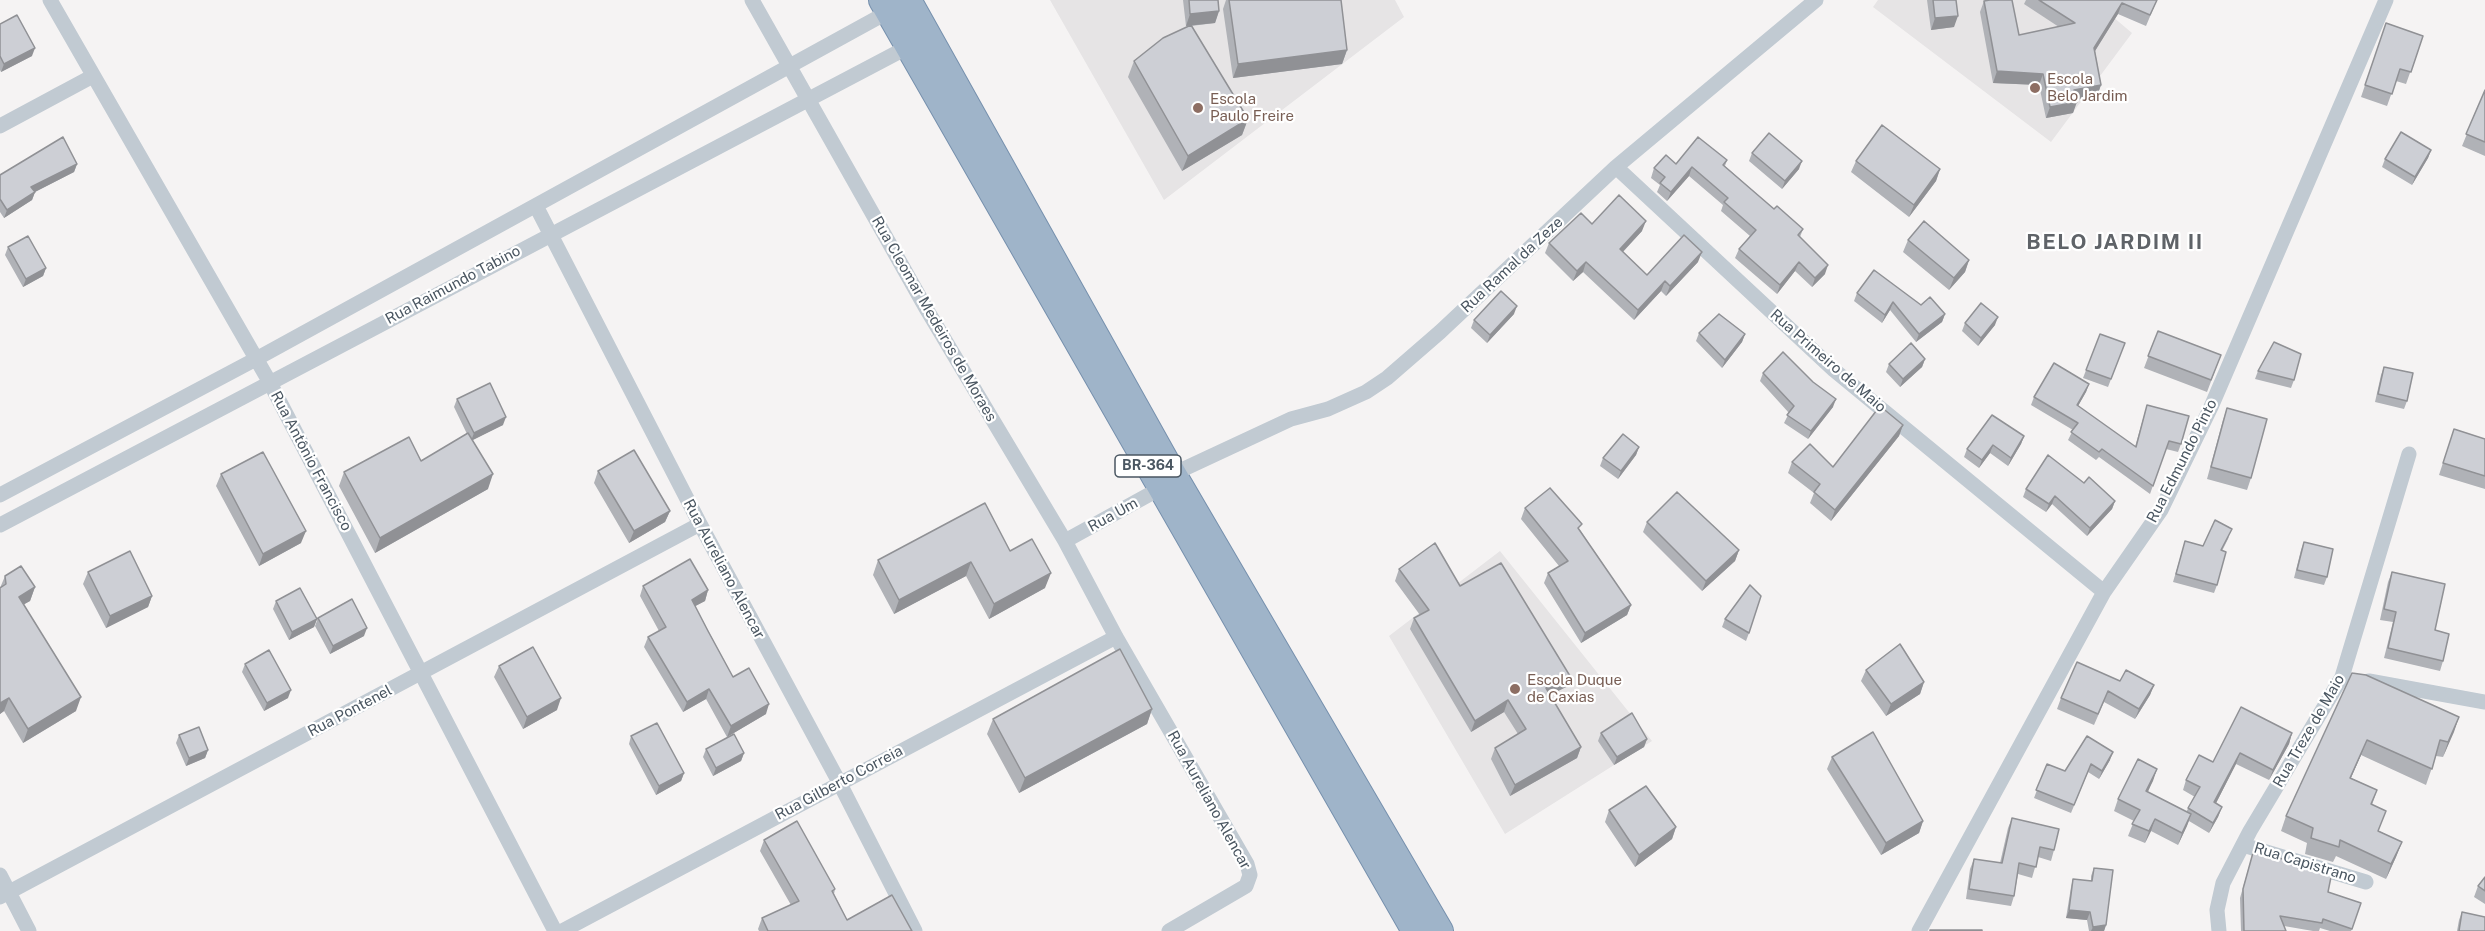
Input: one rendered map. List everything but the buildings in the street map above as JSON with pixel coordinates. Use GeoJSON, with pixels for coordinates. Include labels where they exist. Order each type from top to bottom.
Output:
{"type":"FeatureCollection","features":[{"type":"Feature","properties":{"kind":"highway","name":"BR-364"},"geometry":{"type":"LineString","coordinates":[[899,3],[908,47],[1167,481],[1440,931]]}},
{"type":"Feature","properties":{"kind":"highway","name":"BR-364"},"geometry":{"type":"LineString","coordinates":[[899,3],[1167,481],[1415,931]]}},
{"type":"Feature","properties":{"kind":"street","name":"Rua Antônio Francisco"},"geometry":{"type":"LineString","coordinates":[[50,0],[269,381],[555,931]]}},
{"type":"Feature","properties":{"kind":"street","name":"Rua Cleomar Medeiros de Moraes"},"geometry":{"type":"LineString","coordinates":[[752,0],[927,310],[1065,541],[1116,637]]}},
{"type":"Feature","properties":{"kind":"street","name":"Rua Ramal da Zeze"},"geometry":{"type":"LineString","coordinates":[[1167,481],[1291,420],[1347,401],[1387,378],[1440,332],[1616,167],[1815,0]]}},
{"type":"Feature","properties":{"kind":"street","name":"Rua Edmundo Pinto"},"geometry":{"type":"LineString","coordinates":[[1918,931],[2104,592],[2161,510],[2211,407],[2386,0]]}},
{"type":"Feature","properties":{"kind":"street","name":"Rua Raimundo Tabino"},"geometry":{"type":"LineString","coordinates":[[0,495],[536,206],[789,67],[899,3]]}},
{"type":"Feature","properties":{"kind":"street","name":"Rua Raimundo Tabino"},"geometry":{"type":"LineString","coordinates":[[0,525],[269,381],[908,47]]}},
{"type":"Feature","properties":{"kind":"street"},"geometry":{"type":"LineString","coordinates":[[0,126],[93,76]]}},
{"type":"Feature","properties":{"kind":"street","name":"Rua Primeiro de Maio"},"geometry":{"type":"LineString","coordinates":[[1616,167],[1834,370],[2104,592]]}},
{"type":"Feature","properties":{"kind":"street","name":"Rua Aureliano Alencar"},"geometry":{"type":"LineString","coordinates":[[536,206],[700,524],[839,782],[915,931]]}},
{"type":"Feature","properties":{"kind":"street","name":"Rua Treze de Maio"},"geometry":{"type":"LineString","coordinates":[[2219,931],[2217,917],[2219,894],[2243,845],[2342,677],[2409,454]]}},
{"type":"Feature","properties":{"kind":"street"},"geometry":{"type":"LineString","coordinates":[[76,455],[88,478]]}},
{"type":"Feature","properties":{"kind":"street","name":"Rua Um"},"geometry":{"type":"LineString","coordinates":[[1065,541],[1167,481]]}},
{"type":"Feature","properties":{"kind":"street","name":"Rua Pontenel"},"geometry":{"type":"LineString","coordinates":[[4,895],[700,524]]}},
{"type":"Feature","properties":{"kind":"street","name":"Rua Aureliano Alencar"},"geometry":{"type":"LineString","coordinates":[[1116,637],[1249,869],[1249,879],[1242,889],[1169,931]]}},
{"type":"Feature","properties":{"kind":"street","name":"Rua Gilberto Correia"},"geometry":{"type":"LineString","coordinates":[[562,931],[1116,637]]}},
{"type":"Feature","properties":{"kind":"street"},"geometry":{"type":"LineString","coordinates":[[2342,677],[2485,702]]}},
{"type":"Feature","properties":{"kind":"street","name":"Rua Capistrano"},"geometry":{"type":"LineString","coordinates":[[2243,845],[2366,882]]}},
{"type":"Feature","properties":{"kind":"street"},"geometry":{"type":"LineString","coordinates":[[0,875],[4,895],[29,931]]}},
{"type":"Feature","properties":{"kind":"shaded area","name":"Escola Paulo Freire"},"geometry":{"type":"Polygon","coordinates":[[[1050,0],[1395,0],[1404,17],[1164,200],[1050,0]]]}},
{"type":"Feature","properties":{"kind":"shaded area","name":"Escola Belo Jardim"},"geometry":{"type":"Polygon","coordinates":[[[1878,0],[2093,0],[2132,33],[2051,142],[1873,7],[1878,0]]]}},
{"type":"Feature","properties":{"kind":"shaded area","name":"Escola Duque de Caxias"},"geometry":{"type":"Polygon","coordinates":[[[1500,551],[1652,741],[1505,834],[1389,636],[1500,551]]]}},
{"type":"Feature","properties":{"kind":"place","name":"Escola Belo Jardim"},"geometry":{"type":"Point","coordinates":[2035,88]}},
{"type":"Feature","properties":{"kind":"place","name":"Escola Paulo Freire"},"geometry":{"type":"Point","coordinates":[1198,108]}},
{"type":"Feature","properties":{"kind":"place","name":"Escola Duque de Caxias"},"geometry":{"type":"Point","coordinates":[1515,689]}},
{"type":"Feature","properties":{"kind":"district","name":"BELO JARDIM II"},"geometry":{"type":"Point","coordinates":[2115,243]}}]}
